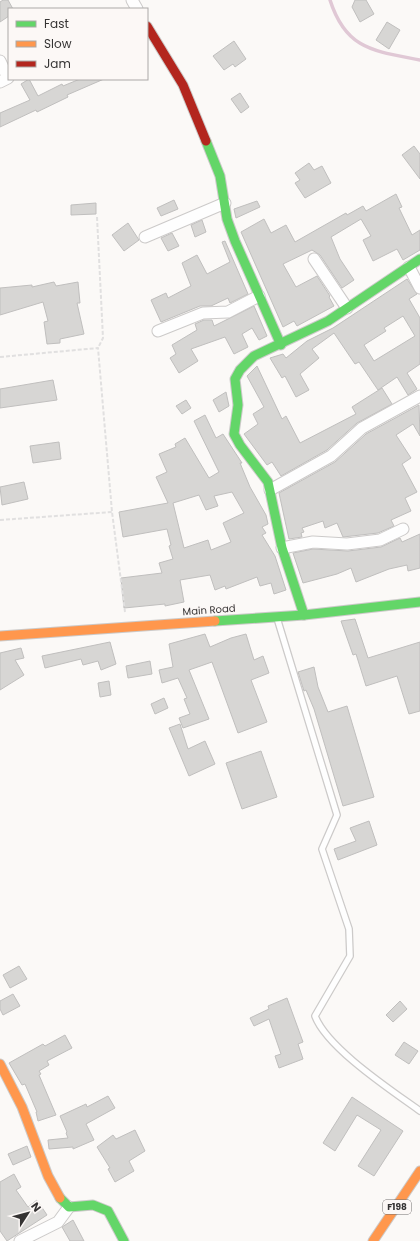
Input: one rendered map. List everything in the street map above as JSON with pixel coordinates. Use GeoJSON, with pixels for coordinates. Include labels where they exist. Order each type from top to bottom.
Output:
{"type":"FeatureCollection","features":[{"type":"Feature","properties":{"kind":"street"},"geometry":{"type":"LineString","coordinates":[[148,28],[182,85],[220,176],[227,218],[235,241],[281,345]]}},
{"type":"Feature","properties":{"kind":"street"},"geometry":{"type":"LineString","coordinates":[[0,61],[8,78],[0,82]]}},
{"type":"Feature","properties":{"kind":"street"},"geometry":{"type":"LineString","coordinates":[[145,237],[225,203]]}},
{"type":"Feature","properties":{"kind":"street"},"geometry":{"type":"LineString","coordinates":[[314,259],[347,308]]}},
{"type":"Feature","properties":{"kind":"street"},"geometry":{"type":"LineString","coordinates":[[304,615],[282,548],[268,482],[240,445],[234,434],[238,405],[235,379],[240,370],[254,356],[281,345],[328,321],[420,259]]}},
{"type":"Feature","properties":{"kind":"street"},"geometry":{"type":"LineString","coordinates":[[409,267],[420,288]]}},
{"type":"Feature","properties":{"kind":"street"},"geometry":{"type":"LineString","coordinates":[[158,331],[203,314],[228,312],[259,296]]}},
{"type":"Feature","properties":{"kind":"street"},"geometry":{"type":"LineString","coordinates":[[270,490],[331,456],[362,428],[420,396]]}},
{"type":"Feature","properties":{"kind":"street"},"geometry":{"type":"LineString","coordinates":[[282,548],[313,542],[347,544],[380,540],[403,530]]}},
{"type":"Feature","properties":{"kind":"street","name":"Main Road"},"geometry":{"type":"LineString","coordinates":[[0,636],[127,626],[304,615],[420,602]]}},
{"type":"Feature","properties":{"kind":"street"},"geometry":{"type":"LineString","coordinates":[[0,1064],[25,1114],[45,1168],[61,1200],[68,1207],[94,1205],[108,1211],[124,1241]]}},
{"type":"Feature","properties":{"kind":"street","name":"F198"},"geometry":{"type":"LineString","coordinates":[[373,1241],[420,1171]]}},
{"type":"Feature","properties":{"kind":"street"},"geometry":{"type":"LineString","coordinates":[[20,1241],[58,1222],[68,1207]]}},
{"type":"Feature","properties":{"kind":"lane"},"geometry":{"type":"LineString","coordinates":[[276,616],[337,815],[322,849],[349,929],[350,956],[315,1016],[319,1027],[360,1066],[420,1111]]}},
{"type":"Feature","properties":{"kind":"path"},"geometry":{"type":"LineString","coordinates":[[97,217],[103,338],[98,348],[112,512],[127,626]]}},
{"type":"Feature","properties":{"kind":"path"},"geometry":{"type":"LineString","coordinates":[[0,357],[98,348]]}},
{"type":"Feature","properties":{"kind":"path"},"geometry":{"type":"LineString","coordinates":[[0,520],[112,512]]}},
{"type":"Feature","properties":{"kind":"building"},"geometry":{"type":"Polygon","coordinates":[[[3,0],[8,0],[12,8],[8,8],[8,17],[0,22],[0,2],[3,0]]]}},
{"type":"Feature","properties":{"kind":"building"},"geometry":{"type":"Polygon","coordinates":[[[355,0],[366,0],[374,14],[360,22],[352,7],[355,0]]]}},
{"type":"Feature","properties":{"kind":"building"},"geometry":{"type":"Polygon","coordinates":[[[387,22],[400,30],[389,49],[376,40],[387,22]]]}},
{"type":"Feature","properties":{"kind":"building"},"geometry":{"type":"Polygon","coordinates":[[[234,41],[246,59],[235,67],[233,64],[224,70],[213,56],[234,41]]]}},
{"type":"Feature","properties":{"kind":"building"},"geometry":{"type":"Polygon","coordinates":[[[30,80],[38,96],[62,84],[63,86],[78,80],[102,80],[67,95],[68,97],[37,112],[36,110],[0,127],[0,113],[30,100],[21,84],[30,80]]]}},
{"type":"Feature","properties":{"kind":"building"},"geometry":{"type":"Polygon","coordinates":[[[240,93],[249,107],[241,113],[231,99],[240,93]]]}},
{"type":"Feature","properties":{"kind":"building"},"geometry":{"type":"Polygon","coordinates":[[[414,146],[420,154],[420,179],[402,155],[414,146]]]}},
{"type":"Feature","properties":{"kind":"building"},"geometry":{"type":"Polygon","coordinates":[[[309,163],[314,170],[322,166],[331,183],[305,198],[295,183],[300,180],[295,173],[309,163]]]}},
{"type":"Feature","properties":{"kind":"building"},"geometry":{"type":"Polygon","coordinates":[[[396,194],[402,207],[399,208],[412,235],[420,230],[420,250],[403,260],[397,249],[373,261],[363,240],[371,236],[361,219],[331,237],[340,259],[354,280],[342,288],[320,255],[312,250],[283,264],[296,287],[317,276],[330,296],[329,297],[334,306],[297,326],[294,321],[283,327],[241,232],[264,219],[271,233],[286,225],[295,242],[346,213],[347,215],[363,206],[366,211],[396,194]]]}},
{"type":"Feature","properties":{"kind":"building"},"geometry":{"type":"Polygon","coordinates":[[[174,200],[178,209],[161,216],[157,208],[174,200]]]}},
{"type":"Feature","properties":{"kind":"building"},"geometry":{"type":"Polygon","coordinates":[[[257,201],[260,207],[236,218],[234,209],[257,201]]]}},
{"type":"Feature","properties":{"kind":"building"},"geometry":{"type":"Polygon","coordinates":[[[96,203],[96,214],[71,215],[71,205],[96,203]]]}},
{"type":"Feature","properties":{"kind":"building"},"geometry":{"type":"Polygon","coordinates":[[[202,220],[206,232],[195,237],[191,225],[202,220]]]}},
{"type":"Feature","properties":{"kind":"building"},"geometry":{"type":"Polygon","coordinates":[[[128,223],[139,240],[124,251],[112,235],[128,223]]]}},
{"type":"Feature","properties":{"kind":"building"},"geometry":{"type":"Polygon","coordinates":[[[172,233],[179,246],[168,251],[161,238],[172,233]]]}},
{"type":"Feature","properties":{"kind":"building"},"geometry":{"type":"Polygon","coordinates":[[[225,241],[248,294],[230,303],[228,298],[211,306],[200,306],[161,322],[151,300],[166,293],[168,298],[191,286],[182,263],[197,255],[207,274],[230,262],[222,242],[225,241]]]}},
{"type":"Feature","properties":{"kind":"building"},"geometry":{"type":"Polygon","coordinates":[[[407,279],[417,294],[409,299],[420,318],[420,364],[407,373],[417,389],[408,395],[397,377],[378,390],[359,362],[355,364],[334,333],[312,349],[319,358],[300,374],[309,390],[296,397],[285,376],[282,378],[270,358],[283,354],[286,358],[307,341],[333,328],[407,279]],[[403,316],[384,328],[386,331],[364,345],[374,361],[415,336],[403,316]]]}},
{"type":"Feature","properties":{"kind":"building"},"geometry":{"type":"Polygon","coordinates":[[[54,282],[56,286],[78,282],[80,303],[77,303],[84,334],[60,339],[60,343],[47,344],[44,322],[48,321],[43,302],[0,315],[0,288],[32,285],[32,287],[54,282]]]}},
{"type":"Feature","properties":{"kind":"building"},"geometry":{"type":"Polygon","coordinates":[[[254,306],[267,336],[259,340],[252,328],[242,334],[248,347],[234,354],[225,337],[191,349],[198,361],[179,373],[170,358],[176,354],[172,345],[197,330],[195,324],[204,320],[212,320],[214,326],[254,306]]]}},
{"type":"Feature","properties":{"kind":"building"},"geometry":{"type":"Polygon","coordinates":[[[257,366],[282,419],[286,416],[300,443],[356,414],[352,407],[382,388],[392,404],[357,423],[327,450],[281,476],[272,462],[267,465],[244,434],[258,424],[253,414],[264,407],[247,376],[257,366]]]}},
{"type":"Feature","properties":{"kind":"building"},"geometry":{"type":"Polygon","coordinates":[[[53,380],[57,400],[0,408],[0,389],[53,380]]]}},
{"type":"Feature","properties":{"kind":"building"},"geometry":{"type":"Polygon","coordinates":[[[226,392],[229,406],[219,412],[213,400],[226,392]]]}},
{"type":"Feature","properties":{"kind":"building"},"geometry":{"type":"Polygon","coordinates":[[[186,400],[191,408],[182,414],[176,406],[186,400]]]}},
{"type":"Feature","properties":{"kind":"building"},"geometry":{"type":"Polygon","coordinates":[[[419,405],[420,436],[413,424],[396,435],[411,458],[402,464],[417,492],[405,498],[411,511],[391,520],[394,526],[378,533],[343,537],[337,523],[325,528],[323,521],[302,528],[304,532],[301,533],[302,537],[289,539],[279,493],[335,462],[366,434],[419,405]]]}},
{"type":"Feature","properties":{"kind":"building"},"geometry":{"type":"Polygon","coordinates":[[[205,415],[216,438],[223,434],[242,463],[240,463],[250,487],[266,515],[268,524],[262,527],[266,533],[262,535],[275,556],[286,590],[274,594],[271,583],[260,586],[257,577],[226,589],[225,586],[215,590],[210,575],[180,580],[184,602],[165,606],[165,604],[124,608],[121,578],[162,573],[159,563],[173,559],[169,546],[171,545],[167,529],[123,537],[119,512],[168,503],[156,477],[167,472],[159,454],[176,447],[175,444],[185,438],[209,478],[219,472],[194,421],[205,415]],[[232,492],[214,496],[218,506],[206,510],[199,495],[173,503],[184,548],[208,540],[211,550],[231,542],[223,523],[244,513],[232,492]]]}},
{"type":"Feature","properties":{"kind":"building"},"geometry":{"type":"Polygon","coordinates":[[[59,442],[61,459],[33,463],[30,446],[59,442]]]}},
{"type":"Feature","properties":{"kind":"building"},"geometry":{"type":"Polygon","coordinates":[[[24,482],[28,499],[2,505],[0,487],[24,482]]]}},
{"type":"Feature","properties":{"kind":"building"},"geometry":{"type":"Polygon","coordinates":[[[420,534],[420,568],[408,571],[407,565],[389,569],[356,582],[351,568],[337,574],[303,583],[293,553],[313,549],[348,551],[381,547],[400,538],[402,542],[420,534]]]}},
{"type":"Feature","properties":{"kind":"building"},"geometry":{"type":"Polygon","coordinates":[[[355,619],[368,658],[420,642],[420,711],[409,714],[397,676],[366,686],[356,654],[353,655],[341,621],[355,619]]]}},
{"type":"Feature","properties":{"kind":"building"},"geometry":{"type":"Polygon","coordinates":[[[205,634],[210,647],[231,638],[246,634],[254,660],[263,656],[269,673],[251,680],[267,722],[238,733],[212,662],[189,670],[209,719],[183,728],[179,718],[190,714],[184,699],[187,698],[178,678],[162,683],[159,670],[173,667],[169,644],[205,634]]]}},
{"type":"Feature","properties":{"kind":"building"},"geometry":{"type":"Polygon","coordinates":[[[110,642],[116,664],[101,670],[98,661],[83,665],[81,659],[45,668],[42,656],[110,642]]]}},
{"type":"Feature","properties":{"kind":"building"},"geometry":{"type":"Polygon","coordinates":[[[21,648],[24,658],[15,660],[24,675],[0,690],[0,653],[21,648]]]}},
{"type":"Feature","properties":{"kind":"building"},"geometry":{"type":"Polygon","coordinates":[[[150,661],[152,674],[128,678],[126,666],[150,661]]]}},
{"type":"Feature","properties":{"kind":"building"},"geometry":{"type":"Polygon","coordinates":[[[314,667],[318,687],[328,712],[347,706],[374,797],[343,806],[314,709],[306,690],[304,691],[298,672],[314,667]]]}},
{"type":"Feature","properties":{"kind":"building"},"geometry":{"type":"Polygon","coordinates":[[[109,681],[111,695],[100,697],[98,683],[109,681]]]}},
{"type":"Feature","properties":{"kind":"building"},"geometry":{"type":"Polygon","coordinates":[[[164,698],[168,708],[155,714],[151,704],[164,698]]]}},
{"type":"Feature","properties":{"kind":"building"},"geometry":{"type":"Polygon","coordinates":[[[180,724],[188,749],[205,741],[215,764],[189,776],[169,728],[180,724]]]}},
{"type":"Feature","properties":{"kind":"building"},"geometry":{"type":"Polygon","coordinates":[[[261,751],[277,797],[242,809],[226,763],[261,751]]]}},
{"type":"Feature","properties":{"kind":"building"},"geometry":{"type":"Polygon","coordinates":[[[369,821],[377,845],[338,860],[334,849],[356,841],[350,828],[369,821]]]}},
{"type":"Feature","properties":{"kind":"building"},"geometry":{"type":"Polygon","coordinates":[[[19,966],[27,979],[10,988],[3,975],[19,966]]]}},
{"type":"Feature","properties":{"kind":"building"},"geometry":{"type":"Polygon","coordinates":[[[13,994],[20,1006],[3,1015],[0,1009],[0,1001],[13,994]]]}},
{"type":"Feature","properties":{"kind":"building"},"geometry":{"type":"Polygon","coordinates":[[[287,998],[303,1042],[298,1044],[303,1059],[279,1068],[275,1056],[281,1054],[269,1019],[254,1026],[250,1018],[269,1009],[268,1006],[287,998]]]}},
{"type":"Feature","properties":{"kind":"building"},"geometry":{"type":"Polygon","coordinates":[[[400,1001],[407,1009],[393,1022],[386,1015],[400,1001]]]}},
{"type":"Feature","properties":{"kind":"building"},"geometry":{"type":"Polygon","coordinates":[[[65,1035],[72,1048],[47,1061],[49,1065],[39,1071],[41,1074],[39,1075],[56,1115],[38,1121],[37,1112],[25,1084],[22,1085],[9,1063],[43,1044],[45,1046],[65,1035]]]}},
{"type":"Feature","properties":{"kind":"building"},"geometry":{"type":"Polygon","coordinates":[[[404,1042],[418,1051],[409,1064],[395,1055],[404,1042]]]}},
{"type":"Feature","properties":{"kind":"building"},"geometry":{"type":"Polygon","coordinates":[[[108,1096],[115,1108],[86,1124],[94,1140],[73,1149],[73,1147],[49,1149],[48,1140],[68,1138],[60,1116],[86,1104],[87,1107],[108,1096]]]}},
{"type":"Feature","properties":{"kind":"building"},"geometry":{"type":"Polygon","coordinates":[[[352,1097],[403,1131],[374,1176],[358,1166],[381,1130],[357,1115],[335,1151],[323,1143],[352,1097]]]}},
{"type":"Feature","properties":{"kind":"building"},"geometry":{"type":"Polygon","coordinates":[[[135,1130],[145,1151],[129,1161],[134,1171],[115,1182],[108,1169],[110,1168],[97,1147],[113,1135],[116,1139],[135,1130]]]}},
{"type":"Feature","properties":{"kind":"building"},"geometry":{"type":"Polygon","coordinates":[[[27,1146],[31,1157],[13,1165],[8,1154],[27,1146]]]}},
{"type":"Feature","properties":{"kind":"building"},"geometry":{"type":"Polygon","coordinates":[[[14,1174],[21,1187],[16,1190],[28,1207],[37,1200],[47,1215],[7,1241],[0,1231],[0,1182],[14,1174]]]}},
{"type":"Feature","properties":{"kind":"building"},"geometry":{"type":"Polygon","coordinates":[[[73,1220],[84,1241],[70,1241],[62,1227],[73,1220]]]}},
{"type":"Feature","properties":{"kind":"waterway"},"geometry":{"type":"LineString","coordinates":[[330,0],[344,29],[353,39],[376,50],[420,60]]}},
{"type":"Feature","properties":{"kind":"traffic: fast"},"geometry":{"type":"LineString","coordinates":[[206,141],[220,176],[227,219],[235,241],[281,345]]}},
{"type":"Feature","properties":{"kind":"traffic: fast"},"geometry":{"type":"LineString","coordinates":[[304,615],[282,548],[268,482],[240,445],[234,434],[238,405],[235,379],[240,370],[254,356],[328,321],[420,259]]}},
{"type":"Feature","properties":{"kind":"traffic: fast"},"geometry":{"type":"LineString","coordinates":[[215,621],[304,615],[420,602]]}},
{"type":"Feature","properties":{"kind":"traffic: fast"},"geometry":{"type":"LineString","coordinates":[[60,1198],[69,1207],[93,1205],[108,1211],[124,1241]]}},
{"type":"Feature","properties":{"kind":"traffic: slow"},"geometry":{"type":"LineString","coordinates":[[0,636],[215,621]]}},
{"type":"Feature","properties":{"kind":"traffic: slow"},"geometry":{"type":"LineString","coordinates":[[0,1064],[22,1107],[48,1176],[60,1198]]}},
{"type":"Feature","properties":{"kind":"traffic: slow"},"geometry":{"type":"LineString","coordinates":[[373,1241],[420,1171]]}},
{"type":"Feature","properties":{"kind":"traffic: jam"},"geometry":{"type":"LineString","coordinates":[[148,28],[183,85],[206,141]]}}]}
